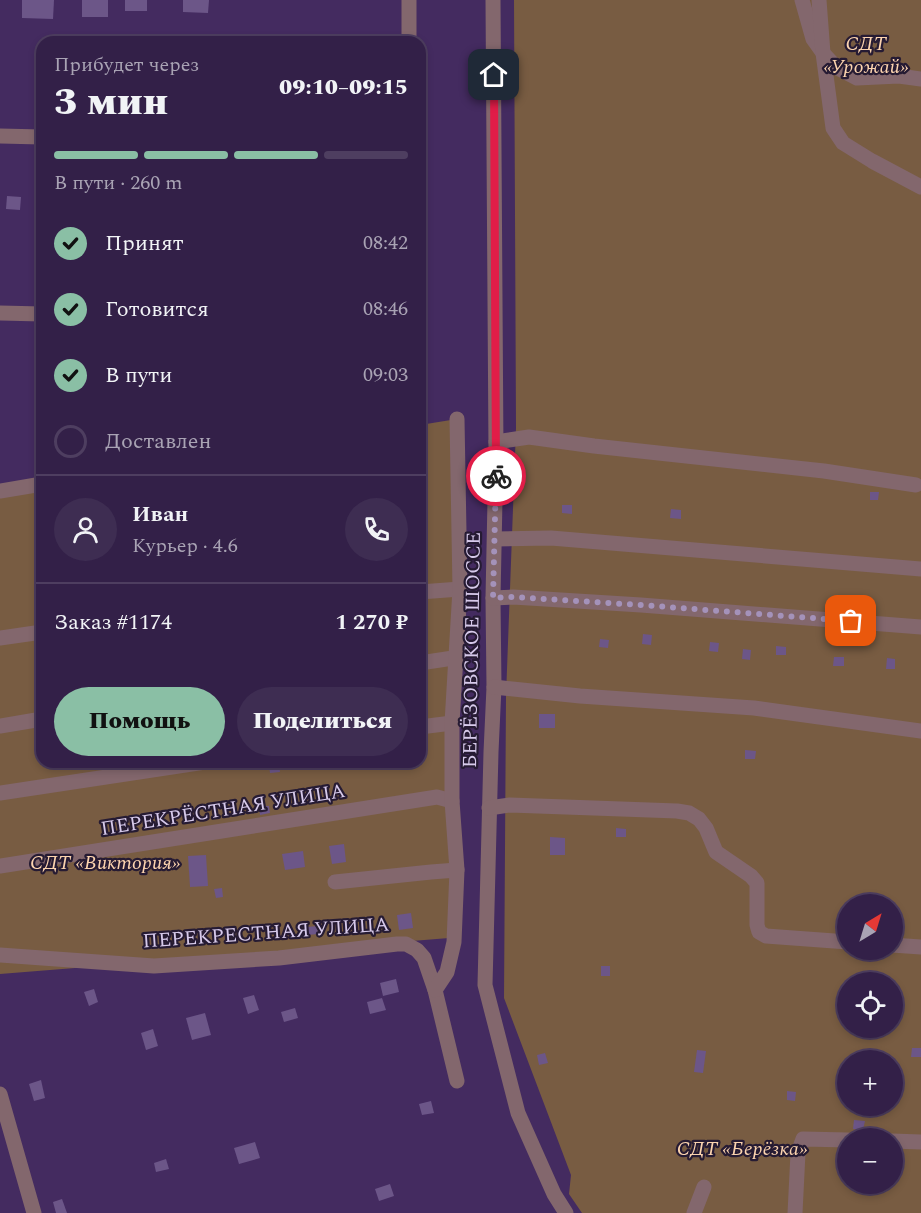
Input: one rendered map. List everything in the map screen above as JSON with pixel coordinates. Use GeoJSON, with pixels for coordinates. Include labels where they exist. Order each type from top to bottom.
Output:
{"type":"FeatureCollection","features":[{"type":"Feature","properties":{"kind":"street"},"geometry":{"type":"LineString","coordinates":[[409,0],[409,36]]}},
{"type":"Feature","properties":{"kind":"street","name":"БЕРЁЗОВСКОЕ ШОССЕ"},"geometry":{"type":"LineString","coordinates":[[493,0],[496,442],[494,687],[486,985],[518,1113],[554,1194],[566,1213]]}},
{"type":"Feature","properties":{"kind":"street"},"geometry":{"type":"LineString","coordinates":[[802,0],[813,39],[836,67],[857,78],[899,76],[921,79]]}},
{"type":"Feature","properties":{"kind":"street"},"geometry":{"type":"LineString","coordinates":[[819,0],[833,128],[843,142],[872,161],[921,187]]}},
{"type":"Feature","properties":{"kind":"street"},"geometry":{"type":"LineString","coordinates":[[0,136],[36,137]]}},
{"type":"Feature","properties":{"kind":"street"},"geometry":{"type":"LineString","coordinates":[[0,313],[36,314]]}},
{"type":"Feature","properties":{"kind":"street"},"geometry":{"type":"LineString","coordinates":[[435,990],[447,972],[454,942],[458,870],[452,801],[452,723],[460,589],[457,419]]}},
{"type":"Feature","properties":{"kind":"street"},"geometry":{"type":"LineString","coordinates":[[496,442],[529,437],[824,471],[916,485]]}},
{"type":"Feature","properties":{"kind":"street"},"geometry":{"type":"LineString","coordinates":[[0,490],[36,485]]}},
{"type":"Feature","properties":{"kind":"street"},"geometry":{"type":"LineString","coordinates":[[495,539],[551,538],[921,569]]}},
{"type":"Feature","properties":{"kind":"street"},"geometry":{"type":"LineString","coordinates":[[426,592],[460,589]]}},
{"type":"Feature","properties":{"kind":"street"},"geometry":{"type":"LineString","coordinates":[[493,598],[513,597],[641,605],[921,627]]}},
{"type":"Feature","properties":{"kind":"street"},"geometry":{"type":"LineString","coordinates":[[0,638],[36,633]]}},
{"type":"Feature","properties":{"kind":"street"},"geometry":{"type":"LineString","coordinates":[[426,662],[453,658]]}},
{"type":"Feature","properties":{"kind":"street"},"geometry":{"type":"LineString","coordinates":[[494,687],[580,696],[754,708],[921,731]]}},
{"type":"Feature","properties":{"kind":"street"},"geometry":{"type":"LineString","coordinates":[[0,726],[36,720]]}},
{"type":"Feature","properties":{"kind":"street"},"geometry":{"type":"LineString","coordinates":[[426,726],[452,723]]}},
{"type":"Feature","properties":{"kind":"street"},"geometry":{"type":"LineString","coordinates":[[0,793],[165,768]]}},
{"type":"Feature","properties":{"kind":"street","name":"ПЕРЕКРЁСТНАЯ УЛИЦА"},"geometry":{"type":"LineString","coordinates":[[0,866],[437,797],[452,801]]}},
{"type":"Feature","properties":{"kind":"street"},"geometry":{"type":"LineString","coordinates":[[489,808],[510,806],[689,813],[699,819],[706,828],[716,852],[752,876],[757,882],[759,932],[766,936],[837,941]]}},
{"type":"Feature","properties":{"kind":"street"},"geometry":{"type":"LineString","coordinates":[[335,882],[458,870]]}},
{"type":"Feature","properties":{"kind":"street","name":"ПЕРЕКРЕСТНАЯ УЛИЦА"},"geometry":{"type":"LineString","coordinates":[[0,955],[154,966],[279,958],[406,944],[417,950],[424,958],[435,990],[457,1082]]}},
{"type":"Feature","properties":{"kind":"street"},"geometry":{"type":"LineString","coordinates":[[903,946],[921,947]]}},
{"type":"Feature","properties":{"kind":"street"},"geometry":{"type":"LineString","coordinates":[[0,1094],[34,1213]]}},
{"type":"Feature","properties":{"kind":"street"},"geometry":{"type":"LineString","coordinates":[[795,1213],[798,1153],[803,1139],[837,1140]]}},
{"type":"Feature","properties":{"kind":"street"},"geometry":{"type":"LineString","coordinates":[[903,1141],[921,1142]]}},
{"type":"Feature","properties":{"kind":"street"},"geometry":{"type":"LineString","coordinates":[[694,1213],[704,1187]]}},
{"type":"Feature","properties":{"kind":"green space"},"geometry":{"type":"Polygon","coordinates":[[[514,0],[921,0],[921,1213],[582,1213],[569,1194],[571,1175],[504,998],[506,696],[516,428],[514,0]]]}},
{"type":"Feature","properties":{"kind":"green space","name":"СДТ «Виктория»"},"geometry":{"type":"Polygon","coordinates":[[[457,419],[449,938],[0,974],[0,489],[36,483],[36,768],[426,768],[426,424],[457,419]]]}},
{"type":"Feature","properties":{"kind":"building"},"geometry":{"type":"Polygon","coordinates":[[[22,0],[54,0],[53,19],[22,18],[22,0]]]}},
{"type":"Feature","properties":{"kind":"building"},"geometry":{"type":"Polygon","coordinates":[[[82,0],[108,0],[108,17],[82,17],[82,0]]]}},
{"type":"Feature","properties":{"kind":"building"},"geometry":{"type":"Polygon","coordinates":[[[125,0],[147,0],[147,11],[125,11],[125,0]]]}},
{"type":"Feature","properties":{"kind":"building"},"geometry":{"type":"Polygon","coordinates":[[[183,0],[209,0],[208,13],[183,12],[183,0]]]}},
{"type":"Feature","properties":{"kind":"building"},"geometry":{"type":"Polygon","coordinates":[[[7,196],[21,197],[20,210],[6,209],[7,196]]]}},
{"type":"Feature","properties":{"kind":"building"},"geometry":{"type":"Polygon","coordinates":[[[870,492],[879,492],[878,500],[870,500],[870,492]]]}},
{"type":"Feature","properties":{"kind":"building"},"geometry":{"type":"Polygon","coordinates":[[[562,505],[572,505],[572,514],[562,513],[562,505]]]}},
{"type":"Feature","properties":{"kind":"building"},"geometry":{"type":"Polygon","coordinates":[[[671,509],[681,510],[681,519],[670,518],[671,509]]]}},
{"type":"Feature","properties":{"kind":"building"},"geometry":{"type":"Polygon","coordinates":[[[643,634],[652,635],[651,645],[642,644],[643,634]]]}},
{"type":"Feature","properties":{"kind":"building"},"geometry":{"type":"Polygon","coordinates":[[[600,639],[609,640],[608,648],[599,647],[600,639]]]}},
{"type":"Feature","properties":{"kind":"building"},"geometry":{"type":"Polygon","coordinates":[[[710,642],[719,643],[718,652],[709,651],[710,642]]]}},
{"type":"Feature","properties":{"kind":"building"},"geometry":{"type":"Polygon","coordinates":[[[776,646],[786,647],[786,655],[776,655],[776,646]]]}},
{"type":"Feature","properties":{"kind":"building"},"geometry":{"type":"Polygon","coordinates":[[[743,649],[751,650],[750,660],[742,659],[743,649]]]}},
{"type":"Feature","properties":{"kind":"building"},"geometry":{"type":"Polygon","coordinates":[[[834,657],[844,657],[844,666],[833,666],[834,657]]]}},
{"type":"Feature","properties":{"kind":"building"},"geometry":{"type":"Polygon","coordinates":[[[887,658],[895,659],[895,669],[886,669],[887,658]]]}},
{"type":"Feature","properties":{"kind":"building"},"geometry":{"type":"Polygon","coordinates":[[[539,714],[555,714],[555,728],[539,728],[539,714]]]}},
{"type":"Feature","properties":{"kind":"building"},"geometry":{"type":"Polygon","coordinates":[[[745,750],[756,751],[755,759],[745,759],[745,750]]]}},
{"type":"Feature","properties":{"kind":"building"},"geometry":{"type":"Polygon","coordinates":[[[269,768],[280,768],[280,772],[270,773],[269,768]]]}},
{"type":"Feature","properties":{"kind":"building"},"geometry":{"type":"Polygon","coordinates":[[[259,806],[269,806],[270,813],[260,815],[259,806]]]}},
{"type":"Feature","properties":{"kind":"building"},"geometry":{"type":"Polygon","coordinates":[[[616,828],[626,829],[626,837],[616,837],[616,828]]]}},
{"type":"Feature","properties":{"kind":"building"},"geometry":{"type":"Polygon","coordinates":[[[550,837],[565,838],[565,855],[550,855],[550,837]]]}},
{"type":"Feature","properties":{"kind":"building"},"geometry":{"type":"Polygon","coordinates":[[[344,844],[346,862],[332,864],[329,846],[344,844]]]}},
{"type":"Feature","properties":{"kind":"building"},"geometry":{"type":"Polygon","coordinates":[[[303,851],[305,867],[285,870],[282,854],[303,851]]]}},
{"type":"Feature","properties":{"kind":"building"},"geometry":{"type":"Polygon","coordinates":[[[206,855],[208,886],[190,887],[188,856],[206,855]]]}},
{"type":"Feature","properties":{"kind":"building"},"geometry":{"type":"Polygon","coordinates":[[[100,860],[101,867],[91,868],[90,862],[100,860]]]}},
{"type":"Feature","properties":{"kind":"building"},"geometry":{"type":"Polygon","coordinates":[[[222,888],[223,897],[216,898],[214,889],[222,888]]]}},
{"type":"Feature","properties":{"kind":"building"},"geometry":{"type":"Polygon","coordinates":[[[411,913],[413,928],[399,930],[397,915],[411,913]]]}},
{"type":"Feature","properties":{"kind":"building"},"geometry":{"type":"Polygon","coordinates":[[[317,926],[318,934],[308,935],[307,927],[317,926]]]}},
{"type":"Feature","properties":{"kind":"building"},"geometry":{"type":"Polygon","coordinates":[[[601,966],[610,966],[610,976],[601,976],[601,966]]]}},
{"type":"Feature","properties":{"kind":"building"},"geometry":{"type":"Polygon","coordinates":[[[396,979],[399,992],[383,996],[380,983],[396,979]]]}},
{"type":"Feature","properties":{"kind":"building"},"geometry":{"type":"Polygon","coordinates":[[[94,989],[98,1002],[89,1006],[84,992],[94,989]]]}},
{"type":"Feature","properties":{"kind":"building"},"geometry":{"type":"Polygon","coordinates":[[[254,995],[259,1010],[248,1014],[243,998],[254,995]]]}},
{"type":"Feature","properties":{"kind":"building"},"geometry":{"type":"Polygon","coordinates":[[[382,998],[386,1010],[370,1014],[367,1002],[382,998]]]}},
{"type":"Feature","properties":{"kind":"building"},"geometry":{"type":"Polygon","coordinates":[[[295,1008],[298,1018],[284,1022],[281,1012],[295,1008]]]}},
{"type":"Feature","properties":{"kind":"building"},"geometry":{"type":"Polygon","coordinates":[[[205,1013],[211,1035],[192,1040],[186,1018],[205,1013]]]}},
{"type":"Feature","properties":{"kind":"building"},"geometry":{"type":"Polygon","coordinates":[[[153,1029],[158,1046],[146,1050],[141,1033],[153,1029]]]}},
{"type":"Feature","properties":{"kind":"building"},"geometry":{"type":"Polygon","coordinates":[[[912,1048],[921,1048],[921,1057],[911,1057],[912,1048]]]}},
{"type":"Feature","properties":{"kind":"building"},"geometry":{"type":"Polygon","coordinates":[[[697,1050],[706,1051],[703,1073],[694,1072],[697,1050]]]}},
{"type":"Feature","properties":{"kind":"building"},"geometry":{"type":"Polygon","coordinates":[[[545,1053],[548,1063],[539,1065],[537,1055],[545,1053]]]}},
{"type":"Feature","properties":{"kind":"building"},"geometry":{"type":"Polygon","coordinates":[[[41,1080],[45,1098],[34,1101],[29,1084],[41,1080]]]}},
{"type":"Feature","properties":{"kind":"building"},"geometry":{"type":"Polygon","coordinates":[[[787,1091],[796,1092],[795,1101],[787,1100],[787,1091]]]}},
{"type":"Feature","properties":{"kind":"building"},"geometry":{"type":"Polygon","coordinates":[[[431,1101],[434,1113],[422,1115],[419,1104],[431,1101]]]}},
{"type":"Feature","properties":{"kind":"building"},"geometry":{"type":"Polygon","coordinates":[[[854,1120],[865,1121],[863,1128],[853,1128],[854,1120]]]}},
{"type":"Feature","properties":{"kind":"building"},"geometry":{"type":"Polygon","coordinates":[[[255,1142],[260,1158],[239,1164],[234,1148],[255,1142]]]}},
{"type":"Feature","properties":{"kind":"building"},"geometry":{"type":"Polygon","coordinates":[[[166,1159],[169,1169],[156,1172],[154,1163],[166,1159]]]}},
{"type":"Feature","properties":{"kind":"building"},"geometry":{"type":"Polygon","coordinates":[[[390,1184],[394,1196],[379,1201],[375,1189],[390,1184]]]}},
{"type":"Feature","properties":{"kind":"building"},"geometry":{"type":"Polygon","coordinates":[[[62,1199],[67,1213],[56,1213],[53,1202],[62,1199]]]}},
{"type":"Feature","properties":{"kind":"way so far"},"geometry":{"type":"LineString","coordinates":[[496,476],[493,598],[513,597],[641,605],[851,621]]}},
{"type":"Feature","properties":{"kind":"route"},"geometry":{"type":"LineString","coordinates":[[494,75],[496,476]]}},
{"type":"Feature","properties":{"kind":"park label","name":"СДТ «Урожай»"},"geometry":{"type":"Point","coordinates":[866,56]}},
{"type":"Feature","properties":{"kind":"park label","name":"СДТ «Берёзка»"},"geometry":{"type":"Point","coordinates":[742,1149]}}]}
